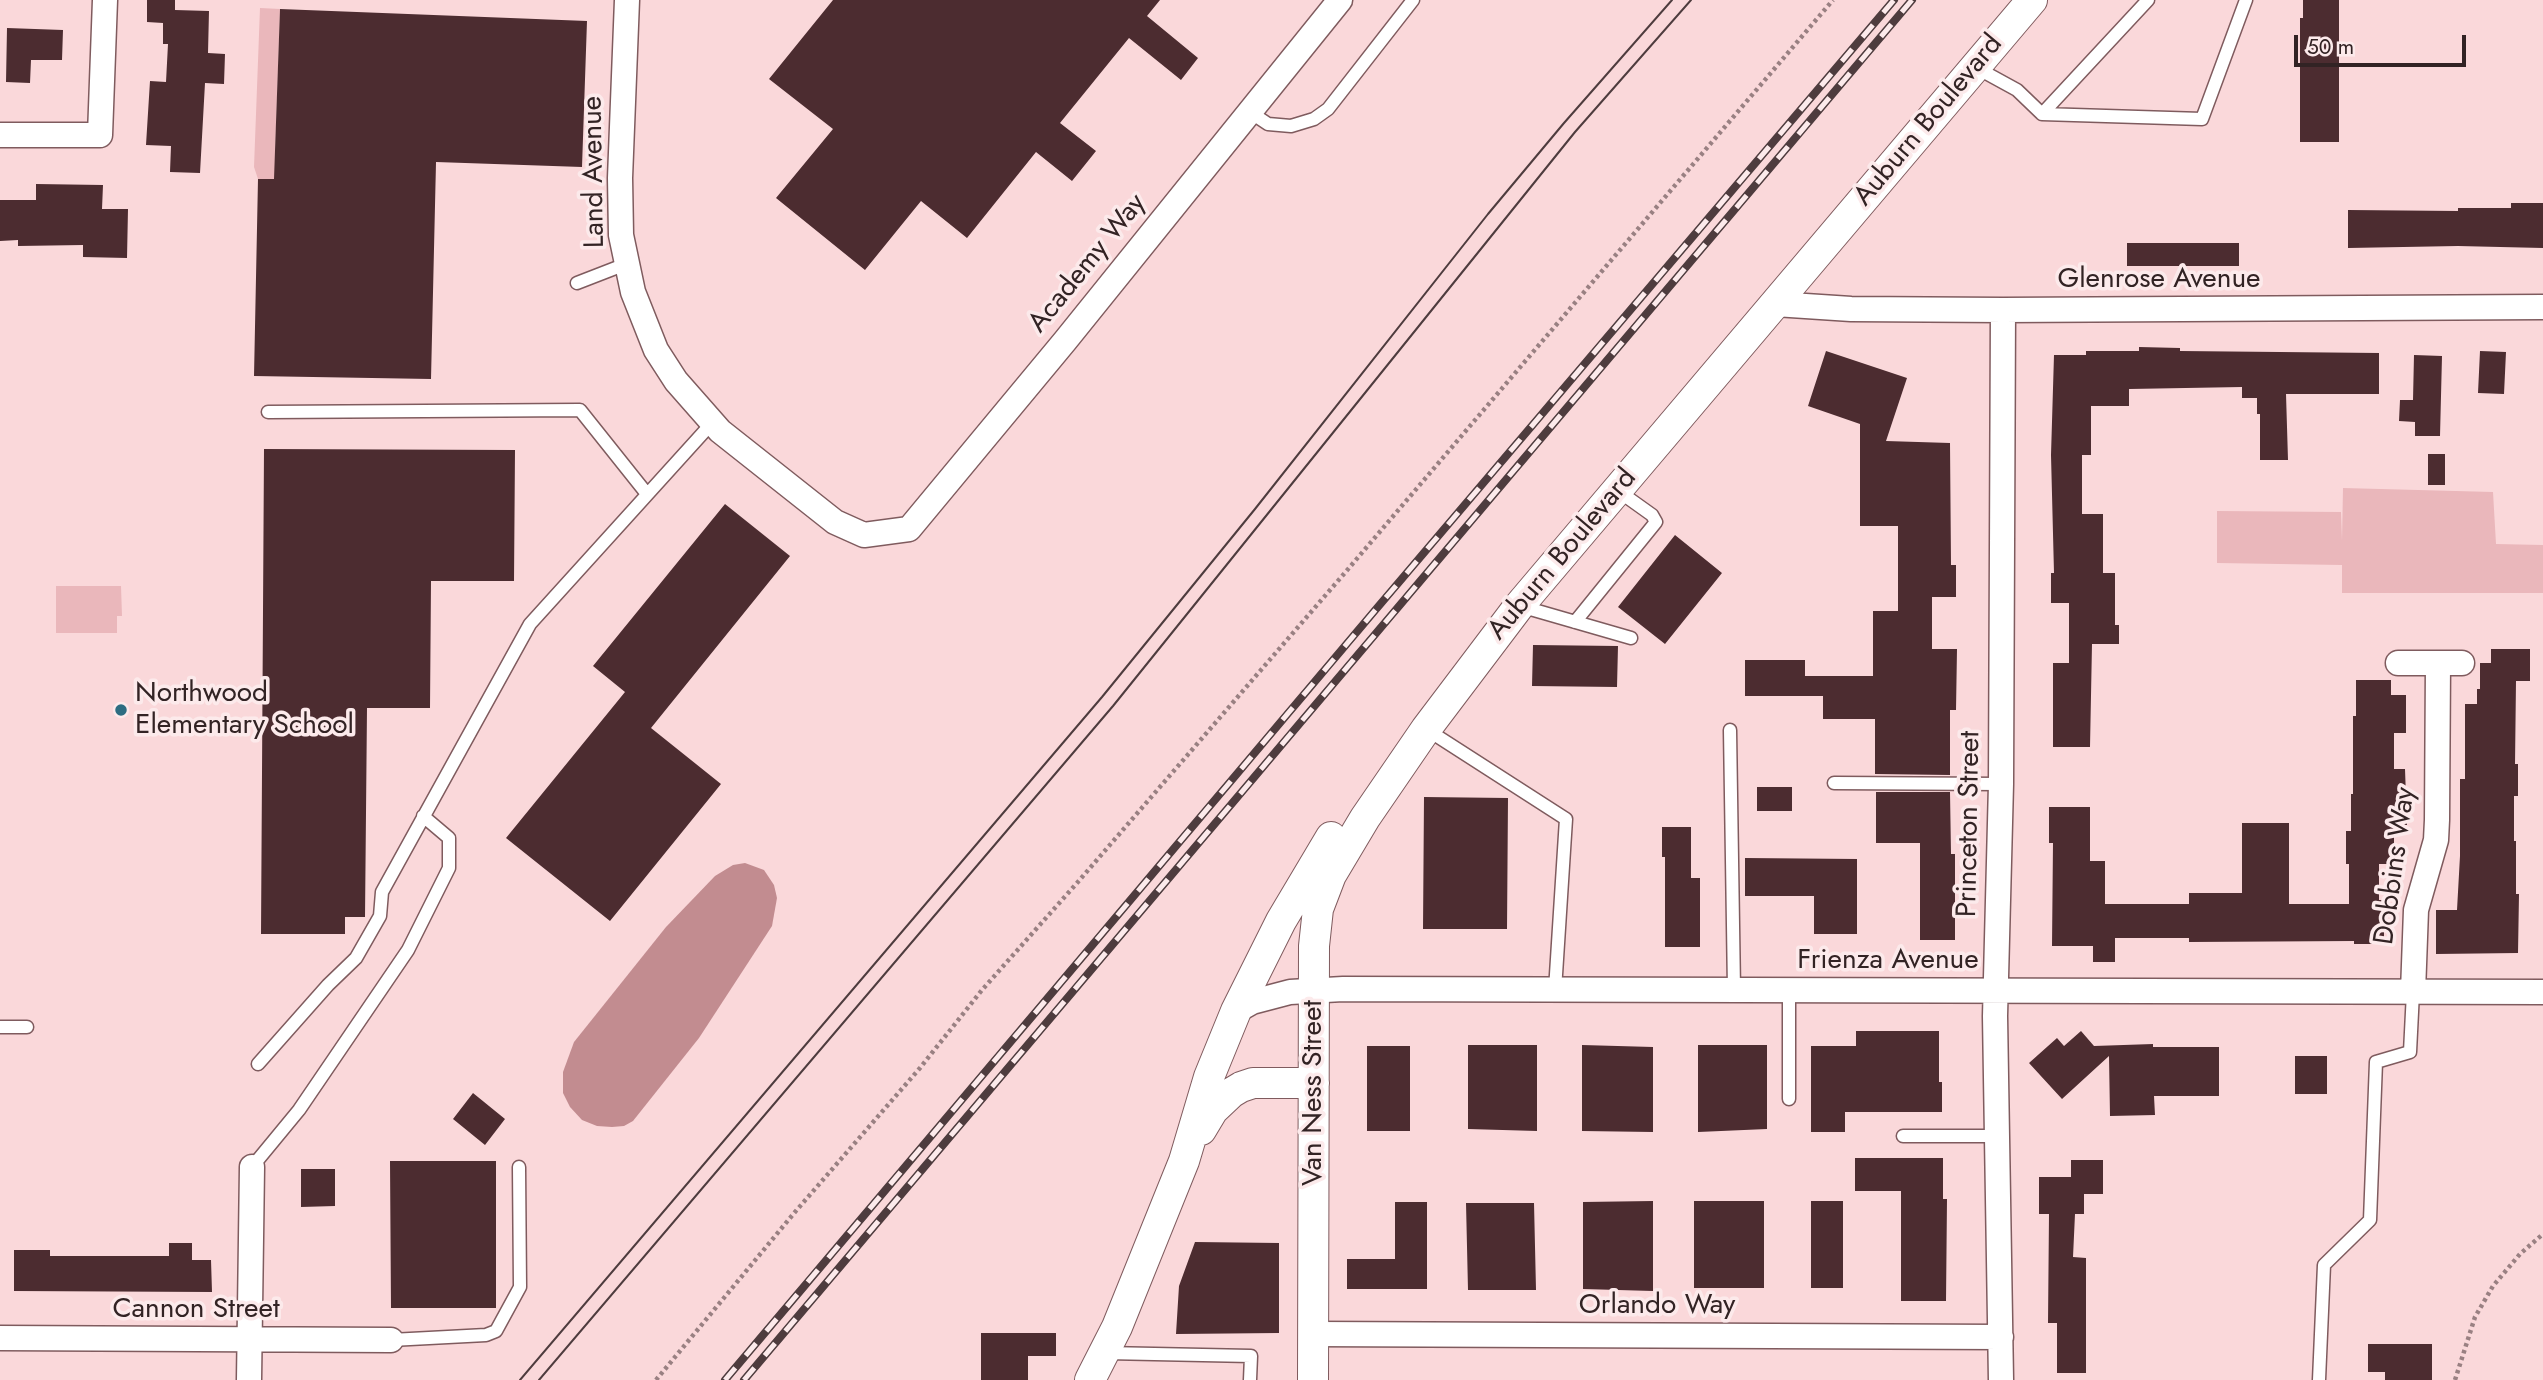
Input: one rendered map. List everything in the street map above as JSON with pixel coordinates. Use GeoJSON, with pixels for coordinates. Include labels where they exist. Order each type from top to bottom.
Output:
{"type":"FeatureCollection","features":[{"type":"Feature","properties":{"kind":"street"},"geometry":{"type":"LineString","coordinates":[[0,135],[100,135],[105,0]]}},
{"type":"Feature","properties":{"kind":"street","name":"Land Avenue"},"geometry":{"type":"LineString","coordinates":[[627,0],[619,210],[626,264],[633,292],[656,350],[676,381],[712,423],[835,522],[864,535]]}},
{"type":"Feature","properties":{"kind":"street","name":"Academy Way"},"geometry":{"type":"LineString","coordinates":[[864,535],[909,529],[1065,341],[1340,0]]}},
{"type":"Feature","properties":{"kind":"street","name":"Auburn Boulevard"},"geometry":{"type":"LineString","coordinates":[[1090,1380],[1105,1353],[1184,1161],[1209,1077],[1236,1011],[1275,932],[1332,836],[1365,818],[1426,729],[1520,606],[2032,0]]}},
{"type":"Feature","properties":{"kind":"street","name":"Glenrose Avenue"},"geometry":{"type":"LineString","coordinates":[[1775,304],[1851,309],[2003,310],[2543,307]]}},
{"type":"Feature","properties":{"kind":"street","name":"Princeton Street"},"geometry":{"type":"LineString","coordinates":[[2001,1380],[1996,990],[2001,784],[2003,310]]}},
{"type":"Feature","properties":{"kind":"street","name":"Dobbins Way"},"geometry":{"type":"LineString","coordinates":[[2398,663],[2450,663],[2436,840],[2416,910],[2413,992]]}},
{"type":"Feature","properties":{"kind":"street","name":"Van Ness Street"},"geometry":{"type":"LineString","coordinates":[[1313,1380],[1315,926],[1318,909],[1331,875],[1365,818]]}},
{"type":"Feature","properties":{"kind":"street","name":"Frienza Avenue"},"geometry":{"type":"LineString","coordinates":[[1236,1011],[1269,996],[1314,990],[2543,992]]}},
{"type":"Feature","properties":{"kind":"street","name":"Auburn Boulevard"},"geometry":{"type":"LineString","coordinates":[[1184,1161],[1213,1110],[1231,1093],[1253,1083],[1314,1083]]}},
{"type":"Feature","properties":{"kind":"street"},"geometry":{"type":"LineString","coordinates":[[249,1380],[252,1167]]}},
{"type":"Feature","properties":{"kind":"street","name":"Orlando Way"},"geometry":{"type":"LineString","coordinates":[[1313,1334],[2001,1337]]}},
{"type":"Feature","properties":{"kind":"street","name":"Cannon Street"},"geometry":{"type":"LineString","coordinates":[[0,1338],[391,1340]]}},
{"type":"Feature","properties":{"kind":"lane"},"geometry":{"type":"LineString","coordinates":[[1250,111],[1268,124],[1291,126],[1314,119],[1328,109],[1413,0]]}},
{"type":"Feature","properties":{"kind":"lane"},"geometry":{"type":"LineString","coordinates":[[2042,114],[2148,0]]}},
{"type":"Feature","properties":{"kind":"lane"},"geometry":{"type":"LineString","coordinates":[[1975,67],[2017,90],[2042,114],[2202,119],[2246,0]]}},
{"type":"Feature","properties":{"kind":"lane"},"geometry":{"type":"LineString","coordinates":[[577,283],[626,264]]}},
{"type":"Feature","properties":{"kind":"lane"},"geometry":{"type":"LineString","coordinates":[[268,412],[580,410],[647,494]]}},
{"type":"Feature","properties":{"kind":"lane"},"geometry":{"type":"LineString","coordinates":[[258,1064],[328,985],[356,958],[380,916],[382,892],[530,624],[712,423]]}},
{"type":"Feature","properties":{"kind":"lane"},"geometry":{"type":"LineString","coordinates":[[1575,622],[1656,522],[1652,515],[1617,489]]}},
{"type":"Feature","properties":{"kind":"lane"},"geometry":{"type":"LineString","coordinates":[[1520,606],[1630,638]]}},
{"type":"Feature","properties":{"kind":"lane"},"geometry":{"type":"LineString","coordinates":[[1426,729],[1566,819],[1555,990]]}},
{"type":"Feature","properties":{"kind":"lane"},"geometry":{"type":"LineString","coordinates":[[1730,730],[1734,990]]}},
{"type":"Feature","properties":{"kind":"lane"},"geometry":{"type":"LineString","coordinates":[[1834,782],[2001,784]]}},
{"type":"Feature","properties":{"kind":"lane"},"geometry":{"type":"LineString","coordinates":[[252,1167],[299,1110],[408,950],[449,867],[449,838],[423,816]]}},
{"type":"Feature","properties":{"kind":"lane"},"geometry":{"type":"LineString","coordinates":[[1789,990],[1789,1099]]}},
{"type":"Feature","properties":{"kind":"lane"},"geometry":{"type":"LineString","coordinates":[[2319,1380],[2324,1265],[2370,1220],[2376,1062],[2410,1052],[2413,992]]}},
{"type":"Feature","properties":{"kind":"lane"},"geometry":{"type":"LineString","coordinates":[[0,1027],[27,1027]]}},
{"type":"Feature","properties":{"kind":"lane"},"geometry":{"type":"LineString","coordinates":[[1903,1136],[1997,1136]]}},
{"type":"Feature","properties":{"kind":"lane"},"geometry":{"type":"LineString","coordinates":[[391,1340],[486,1335],[496,1331],[520,1287],[519,1167]]}},
{"type":"Feature","properties":{"kind":"lane"},"geometry":{"type":"LineString","coordinates":[[1105,1353],[1251,1356],[1250,1380]]}},
{"type":"Feature","properties":{"kind":"path"},"geometry":{"type":"LineString","coordinates":[[656,1380],[795,1212],[920,1068],[982,990],[1352,564],[1833,0]]}},
{"type":"Feature","properties":{"kind":"path"},"geometry":{"type":"LineString","coordinates":[[2455,1380],[2475,1317],[2493,1286],[2520,1254],[2543,1234]]}},
{"type":"Feature","properties":{"kind":"shaded area"},"geometry":{"type":"Polygon","coordinates":[[[260,8],[280,9],[275,156],[436,162],[435,183],[258,179],[254,167],[260,8]]]}},
{"type":"Feature","properties":{"kind":"shaded area"},"geometry":{"type":"Polygon","coordinates":[[[2343,488],[2493,492],[2496,544],[2543,545],[2543,593],[2342,593],[2342,565],[2217,563],[2217,511],[2341,512],[2342,541],[2343,488]]]}},
{"type":"Feature","properties":{"kind":"shaded area"},"geometry":{"type":"Polygon","coordinates":[[[56,586],[121,586],[122,616],[117,616],[117,633],[56,633],[56,586]]]}},
{"type":"Feature","properties":{"kind":"shaded area"},"geometry":{"type":"Polygon","coordinates":[[[745,863],[764,870],[774,885],[777,898],[772,926],[699,1038],[633,1121],[624,1126],[612,1127],[597,1126],[582,1120],[570,1107],[563,1093],[563,1072],[574,1042],[666,927],[715,876],[733,865],[745,863]]]}},
{"type":"Feature","properties":{"kind":"building"},"geometry":{"type":"Polygon","coordinates":[[[147,0],[175,0],[175,10],[209,11],[208,53],[225,54],[224,84],[205,83],[200,173],[170,172],[171,146],[146,145],[150,81],[166,82],[168,44],[163,44],[163,23],[147,22],[147,0]]]}},
{"type":"Feature","properties":{"kind":"building"},"geometry":{"type":"Polygon","coordinates":[[[833,0],[1160,0],[1147,16],[1198,58],[1181,80],[1129,38],[1060,123],[1096,151],[1072,181],[1036,152],[967,238],[921,201],[865,270],[776,198],[833,129],[769,79],[833,0]]]}},
{"type":"Feature","properties":{"kind":"building"},"geometry":{"type":"Polygon","coordinates":[[[2303,0],[2339,0],[2339,142],[2300,142],[2300,18],[2303,18],[2303,0]]]}},
{"type":"Feature","properties":{"kind":"building"},"geometry":{"type":"Polygon","coordinates":[[[280,9],[587,21],[582,167],[436,162],[431,379],[254,376],[258,179],[274,179],[280,9]]]}},
{"type":"Feature","properties":{"kind":"building"},"geometry":{"type":"Polygon","coordinates":[[[7,28],[63,30],[62,60],[31,60],[30,83],[6,82],[7,28]]]}},
{"type":"Feature","properties":{"kind":"building"},"geometry":{"type":"Polygon","coordinates":[[[36,184],[103,185],[102,209],[128,209],[127,258],[83,257],[83,245],[18,246],[18,240],[0,241],[0,200],[36,200],[36,184]]]}},
{"type":"Feature","properties":{"kind":"building"},"geometry":{"type":"Polygon","coordinates":[[[2511,203],[2543,203],[2543,248],[2348,248],[2348,210],[2458,211],[2458,208],[2511,208],[2511,203]]]}},
{"type":"Feature","properties":{"kind":"building"},"geometry":{"type":"Polygon","coordinates":[[[2127,243],[2239,243],[2239,266],[2127,266],[2127,243]]]}},
{"type":"Feature","properties":{"kind":"building"},"geometry":{"type":"Polygon","coordinates":[[[2139,347],[2180,348],[2180,351],[2379,353],[2379,394],[2286,394],[2288,460],[2260,460],[2260,414],[2257,414],[2257,398],[2242,398],[2242,387],[2129,389],[2129,406],[2091,406],[2091,455],[2082,455],[2082,514],[2103,514],[2103,573],[2115,573],[2115,625],[2119,625],[2119,644],[2092,644],[2090,747],[2053,747],[2053,663],[2069,663],[2069,603],[2051,603],[2051,573],[2054,573],[2051,455],[2054,355],[2086,355],[2086,351],[2139,351],[2139,347]]]}},
{"type":"Feature","properties":{"kind":"building"},"geometry":{"type":"Polygon","coordinates":[[[1826,351],[1907,378],[1886,441],[1950,443],[1951,565],[1956,565],[1956,597],[1932,597],[1932,649],[1957,649],[1956,710],[1950,710],[1950,775],[1875,774],[1875,719],[1823,719],[1823,696],[1745,696],[1745,660],[1805,660],[1805,676],[1873,676],[1873,611],[1898,611],[1898,526],[1860,526],[1860,424],[1808,406],[1826,351]]]}},
{"type":"Feature","properties":{"kind":"building"},"geometry":{"type":"Polygon","coordinates":[[[2480,351],[2506,352],[2504,394],[2478,393],[2480,351]]]}},
{"type":"Feature","properties":{"kind":"building"},"geometry":{"type":"Polygon","coordinates":[[[2414,355],[2442,356],[2440,436],[2415,436],[2415,422],[2399,421],[2400,400],[2413,400],[2414,355]]]}},
{"type":"Feature","properties":{"kind":"building"},"geometry":{"type":"Polygon","coordinates":[[[264,449],[515,450],[514,581],[431,581],[430,708],[367,708],[365,917],[345,917],[345,934],[261,934],[264,449]]]}},
{"type":"Feature","properties":{"kind":"building"},"geometry":{"type":"Polygon","coordinates":[[[2428,454],[2445,454],[2445,485],[2428,485],[2428,454]]]}},
{"type":"Feature","properties":{"kind":"building"},"geometry":{"type":"Polygon","coordinates":[[[725,504],[790,556],[651,728],[721,784],[610,921],[506,838],[625,692],[593,666],[725,504]]]}},
{"type":"Feature","properties":{"kind":"building"},"geometry":{"type":"Polygon","coordinates":[[[1675,535],[1722,573],[1665,644],[1618,607],[1675,535]]]}},
{"type":"Feature","properties":{"kind":"building"},"geometry":{"type":"Polygon","coordinates":[[[1533,645],[1618,646],[1617,687],[1532,686],[1533,645]]]}},
{"type":"Feature","properties":{"kind":"building"},"geometry":{"type":"Polygon","coordinates":[[[2491,649],[2530,649],[2530,681],[2516,681],[2515,764],[2518,764],[2518,796],[2514,796],[2514,841],[2516,894],[2519,894],[2518,953],[2436,954],[2436,910],[2457,910],[2460,779],[2465,779],[2465,704],[2477,704],[2480,663],[2491,663],[2491,649]]]}},
{"type":"Feature","properties":{"kind":"building"},"geometry":{"type":"Polygon","coordinates":[[[2356,680],[2391,680],[2391,695],[2406,695],[2406,733],[2394,733],[2394,769],[2405,769],[2407,825],[2394,825],[2394,864],[2379,864],[2379,900],[2384,900],[2384,944],[2354,944],[2354,941],[2189,942],[2189,938],[2115,938],[2115,962],[2093,962],[2093,946],[2052,946],[2053,843],[2049,843],[2049,807],[2090,807],[2090,861],[2105,861],[2105,904],[2189,904],[2189,893],[2242,893],[2242,823],[2289,823],[2289,904],[2349,904],[2346,831],[2351,831],[2356,680]]]}},
{"type":"Feature","properties":{"kind":"building"},"geometry":{"type":"Polygon","coordinates":[[[1757,787],[1792,787],[1792,811],[1757,811],[1757,787]]]}},
{"type":"Feature","properties":{"kind":"building"},"geometry":{"type":"Polygon","coordinates":[[[1876,792],[1950,792],[1951,854],[1955,854],[1955,940],[1920,940],[1920,843],[1876,843],[1876,792]]]}},
{"type":"Feature","properties":{"kind":"building"},"geometry":{"type":"Polygon","coordinates":[[[1424,797],[1508,798],[1507,929],[1423,929],[1424,797]]]}},
{"type":"Feature","properties":{"kind":"building"},"geometry":{"type":"Polygon","coordinates":[[[1662,827],[1691,827],[1691,878],[1700,878],[1700,947],[1665,947],[1665,857],[1662,857],[1662,827]]]}},
{"type":"Feature","properties":{"kind":"building"},"geometry":{"type":"Polygon","coordinates":[[[1745,858],[1857,859],[1857,934],[1814,934],[1814,896],[1745,896],[1745,858]]]}},
{"type":"Feature","properties":{"kind":"building"},"geometry":{"type":"Polygon","coordinates":[[[1856,1031],[1939,1031],[1942,1112],[1845,1112],[1845,1132],[1811,1132],[1811,1046],[1856,1046],[1856,1031]]]}},
{"type":"Feature","properties":{"kind":"building"},"geometry":{"type":"Polygon","coordinates":[[[2081,1031],[2094,1046],[2153,1044],[2153,1047],[2219,1047],[2219,1096],[2154,1096],[2155,1115],[2110,1116],[2109,1056],[2062,1099],[2029,1063],[2057,1038],[2064,1046],[2081,1031]]]}},
{"type":"Feature","properties":{"kind":"building"},"geometry":{"type":"Polygon","coordinates":[[[1468,1045],[1537,1045],[1537,1131],[1468,1129],[1468,1045]]]}},
{"type":"Feature","properties":{"kind":"building"},"geometry":{"type":"Polygon","coordinates":[[[1582,1045],[1653,1047],[1653,1132],[1582,1131],[1582,1045]]]}},
{"type":"Feature","properties":{"kind":"building"},"geometry":{"type":"Polygon","coordinates":[[[1698,1045],[1767,1045],[1767,1129],[1698,1132],[1698,1045]]]}},
{"type":"Feature","properties":{"kind":"building"},"geometry":{"type":"Polygon","coordinates":[[[1367,1046],[1410,1046],[1410,1131],[1367,1131],[1367,1046]]]}},
{"type":"Feature","properties":{"kind":"building"},"geometry":{"type":"Polygon","coordinates":[[[2295,1056],[2327,1056],[2327,1094],[2295,1094],[2295,1056]]]}},
{"type":"Feature","properties":{"kind":"building"},"geometry":{"type":"Polygon","coordinates":[[[473,1093],[505,1119],[485,1145],[453,1119],[473,1093]]]}},
{"type":"Feature","properties":{"kind":"building"},"geometry":{"type":"Polygon","coordinates":[[[1855,1158],[1943,1158],[1943,1199],[1947,1199],[1946,1301],[1901,1301],[1901,1191],[1855,1191],[1855,1158]]]}},
{"type":"Feature","properties":{"kind":"building"},"geometry":{"type":"Polygon","coordinates":[[[2071,1160],[2103,1160],[2103,1194],[2084,1194],[2084,1214],[2075,1214],[2073,1257],[2086,1258],[2086,1373],[2057,1373],[2057,1323],[2048,1323],[2049,1214],[2039,1214],[2039,1177],[2071,1177],[2071,1160]]]}},
{"type":"Feature","properties":{"kind":"building"},"geometry":{"type":"Polygon","coordinates":[[[390,1161],[496,1161],[496,1308],[391,1308],[390,1161]]]}},
{"type":"Feature","properties":{"kind":"building"},"geometry":{"type":"Polygon","coordinates":[[[301,1169],[335,1169],[335,1206],[301,1207],[301,1169]]]}},
{"type":"Feature","properties":{"kind":"building"},"geometry":{"type":"Polygon","coordinates":[[[1653,1201],[1653,1291],[1583,1289],[1583,1202],[1653,1201]]]}},
{"type":"Feature","properties":{"kind":"building"},"geometry":{"type":"Polygon","coordinates":[[[1694,1201],[1764,1201],[1764,1288],[1694,1288],[1694,1201]]]}},
{"type":"Feature","properties":{"kind":"building"},"geometry":{"type":"Polygon","coordinates":[[[1811,1201],[1843,1201],[1843,1288],[1811,1288],[1811,1201]]]}},
{"type":"Feature","properties":{"kind":"building"},"geometry":{"type":"Polygon","coordinates":[[[1395,1202],[1427,1202],[1427,1289],[1347,1289],[1347,1259],[1395,1259],[1395,1202]]]}},
{"type":"Feature","properties":{"kind":"building"},"geometry":{"type":"Polygon","coordinates":[[[1466,1203],[1534,1203],[1536,1290],[1468,1290],[1466,1203]]]}},
{"type":"Feature","properties":{"kind":"building"},"geometry":{"type":"Polygon","coordinates":[[[1195,1242],[1279,1243],[1279,1333],[1176,1334],[1179,1286],[1195,1242]]]}},
{"type":"Feature","properties":{"kind":"building"},"geometry":{"type":"Polygon","coordinates":[[[169,1243],[192,1243],[192,1260],[211,1260],[212,1292],[14,1291],[14,1250],[50,1250],[50,1256],[169,1256],[169,1243]]]}},
{"type":"Feature","properties":{"kind":"building"},"geometry":{"type":"Polygon","coordinates":[[[981,1333],[1056,1333],[1056,1356],[1028,1356],[1028,1380],[981,1380],[981,1333]]]}},
{"type":"Feature","properties":{"kind":"building"},"geometry":{"type":"Polygon","coordinates":[[[2368,1344],[2432,1344],[2432,1380],[2385,1380],[2385,1372],[2368,1372],[2368,1344]]]}},
{"type":"Feature","properties":{"kind":"tram line"},"geometry":{"type":"LineString","coordinates":[[520,1380],[1102,697],[1255,509],[1488,214],[1672,0]]}},
{"type":"Feature","properties":{"kind":"tram line"},"geometry":{"type":"LineString","coordinates":[[539,1380],[1113,706],[1575,132],[1691,0]]}},
{"type":"Feature","properties":{"kind":"railway"},"geometry":{"type":"LineString","coordinates":[[725,1380],[1894,0]]}},
{"type":"Feature","properties":{"kind":"railway"},"geometry":{"type":"LineString","coordinates":[[744,1380],[1912,0]]}},
{"type":"Feature","properties":{"kind":"place","name":"Northwood Elementary School"},"geometry":{"type":"Point","coordinates":[121,710]}}]}
